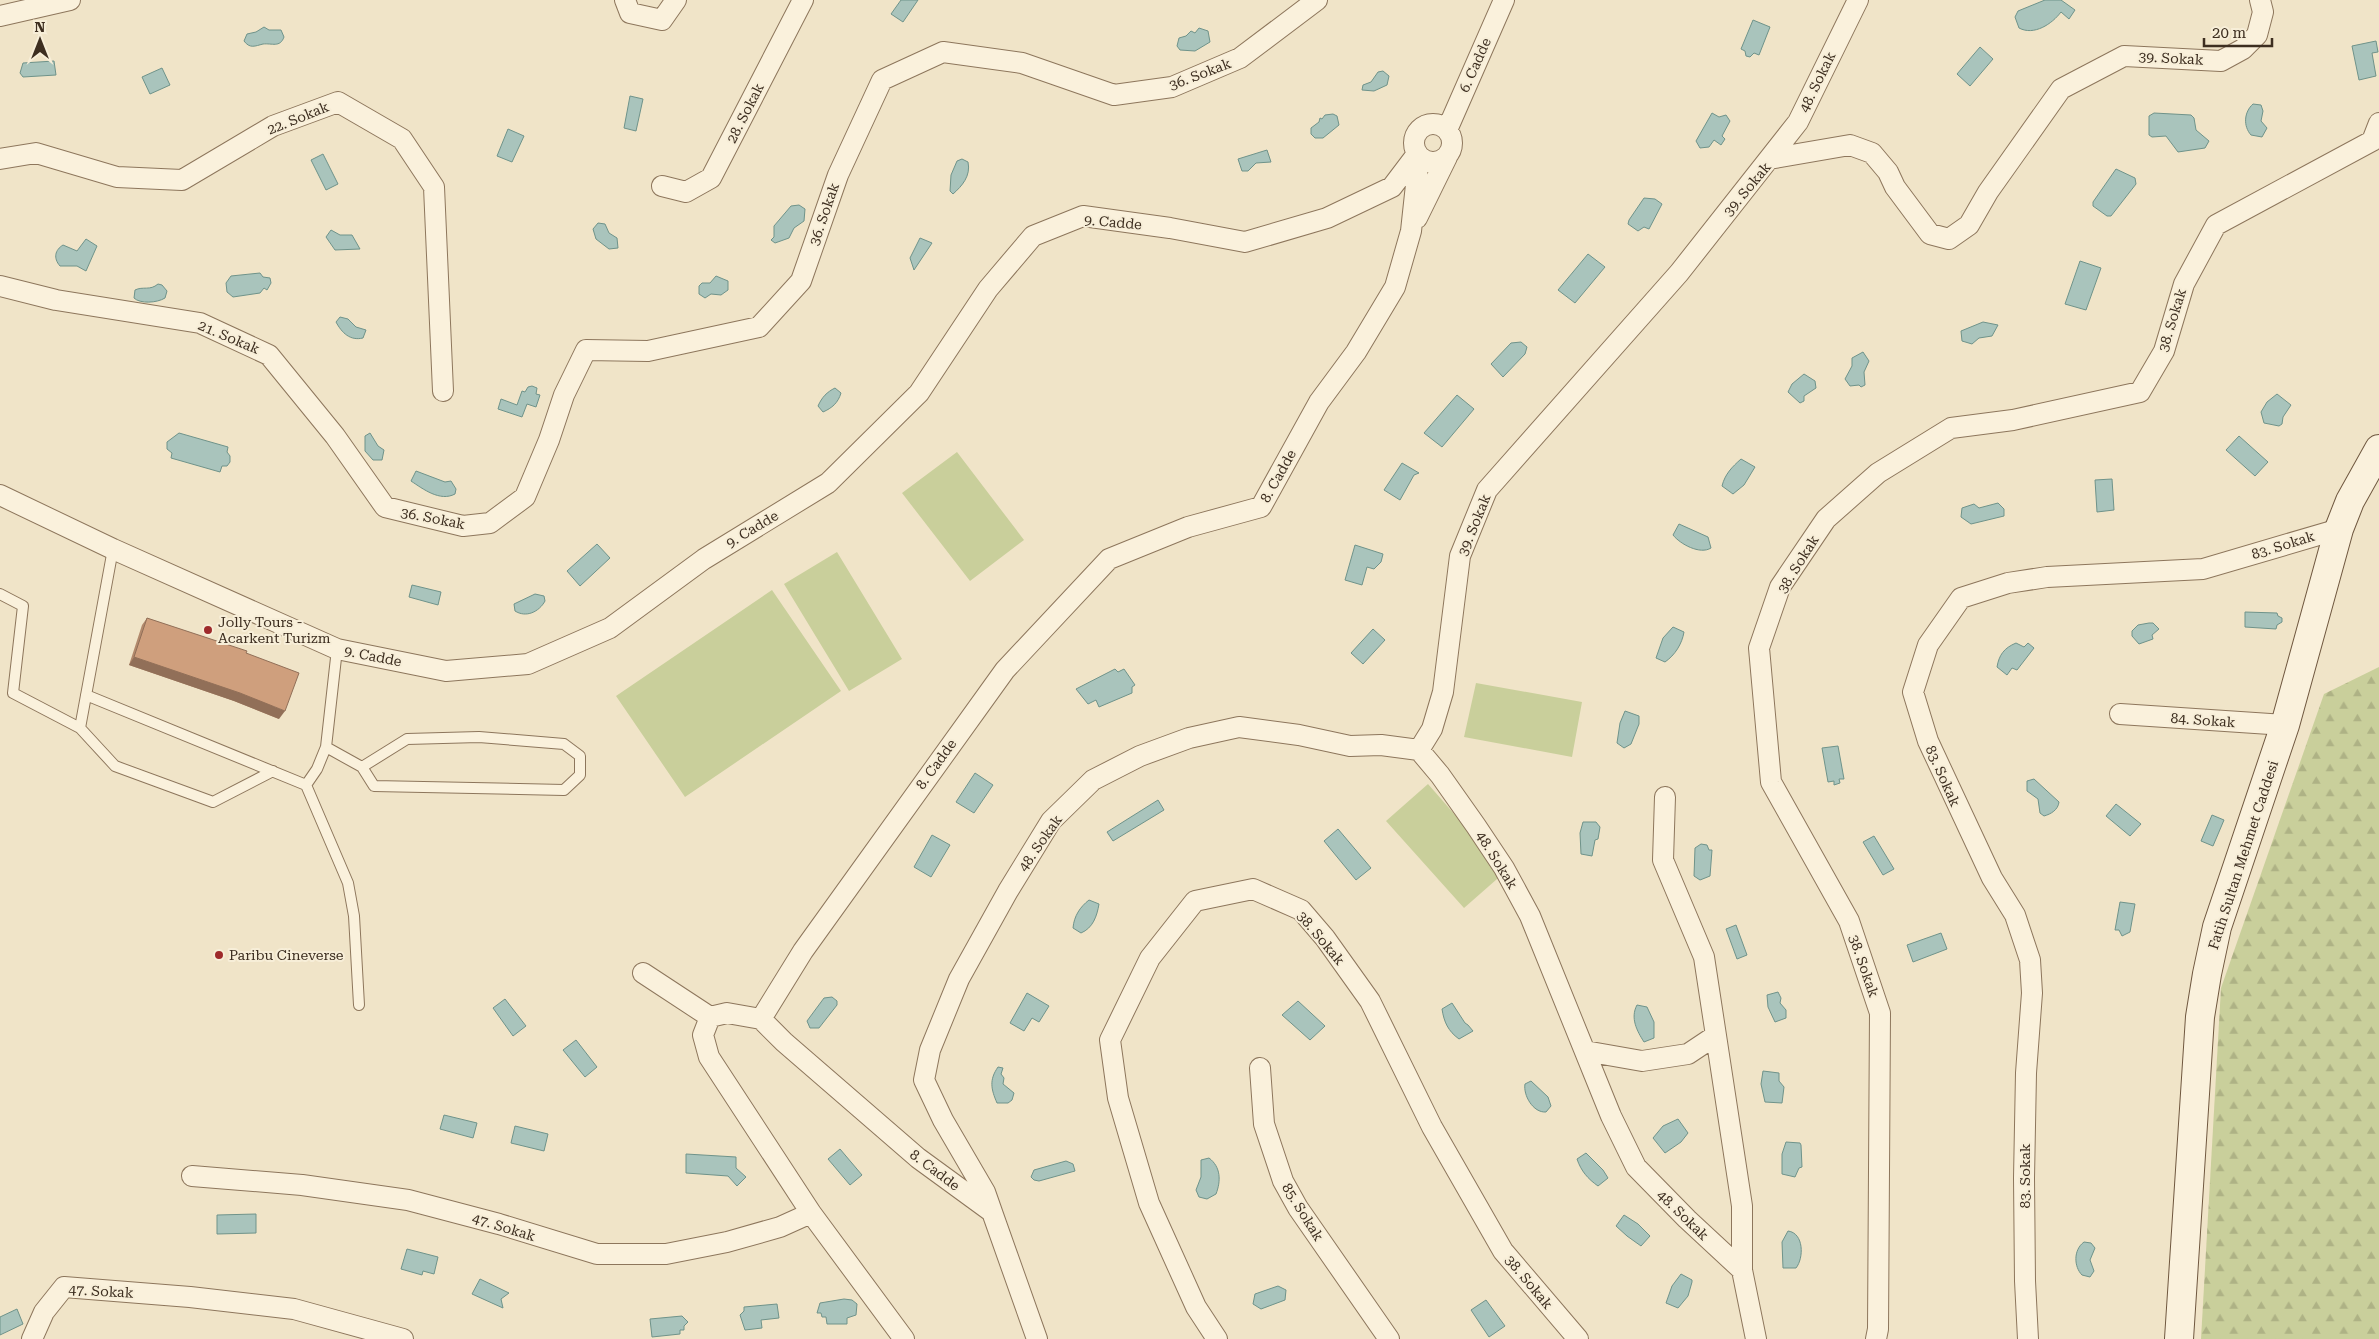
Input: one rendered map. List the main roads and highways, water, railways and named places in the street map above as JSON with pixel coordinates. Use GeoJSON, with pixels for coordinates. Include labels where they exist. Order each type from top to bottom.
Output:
{"type":"FeatureCollection","features":[{"type":"Feature","properties":{"kind":"main road","name":"Fatih Sultan Mehmet Caddesi"},"geometry":{"type":"LineString","coordinates":[[2179,1339],[2200,1017],[2206,974],[2229,890],[2285,725],[2339,528],[2350,501],[2379,449]]}},
{"type":"Feature","properties":{"kind":"water"},"geometry":{"type":"Polygon","coordinates":[[[901,0],[918,0],[903,22],[891,14],[901,0]]]}},
{"type":"Feature","properties":{"kind":"water"},"geometry":{"type":"Polygon","coordinates":[[[2045,0],[2061,0],[2075,10],[2069,19],[2061,12],[2053,21],[2037,30],[2031,31],[2019,28],[2015,17],[2018,11],[2045,0]]]}},
{"type":"Feature","properties":{"kind":"water"},"geometry":{"type":"Polygon","coordinates":[[[1753,20],[1770,27],[1759,55],[1754,53],[1750,57],[1746,56],[1745,51],[1741,49],[1753,20]]]}},
{"type":"Feature","properties":{"kind":"water"},"geometry":{"type":"Polygon","coordinates":[[[264,27],[269,30],[281,30],[284,37],[280,43],[253,46],[248,45],[244,41],[247,34],[256,32],[264,27]]]}},
{"type":"Feature","properties":{"kind":"water"},"geometry":{"type":"Polygon","coordinates":[[[1199,28],[1208,31],[1210,42],[1195,51],[1180,50],[1177,46],[1179,38],[1186,36],[1191,31],[1195,33],[1199,28]]]}},
{"type":"Feature","properties":{"kind":"water"},"geometry":{"type":"Polygon","coordinates":[[[2376,41],[2378,52],[2372,53],[2376,76],[2359,80],[2352,46],[2376,41]]]}},
{"type":"Feature","properties":{"kind":"water"},"geometry":{"type":"Polygon","coordinates":[[[1980,47],[1993,59],[1970,86],[1957,74],[1980,47]]]}},
{"type":"Feature","properties":{"kind":"water"},"geometry":{"type":"Polygon","coordinates":[[[54,61],[56,75],[23,77],[20,73],[23,63],[54,61]]]}},
{"type":"Feature","properties":{"kind":"water"},"geometry":{"type":"Polygon","coordinates":[[[162,68],[170,85],[150,94],[142,77],[162,68]]]}},
{"type":"Feature","properties":{"kind":"water"},"geometry":{"type":"Polygon","coordinates":[[[1383,71],[1389,76],[1387,85],[1374,91],[1362,90],[1363,85],[1371,82],[1378,72],[1383,71]]]}},
{"type":"Feature","properties":{"kind":"water"},"geometry":{"type":"Polygon","coordinates":[[[630,96],[643,99],[636,131],[624,128],[630,96]]]}},
{"type":"Feature","properties":{"kind":"water"},"geometry":{"type":"Polygon","coordinates":[[[2253,104],[2261,105],[2263,111],[2261,121],[2267,128],[2262,137],[2251,135],[2248,131],[2246,115],[2253,104]]]}},
{"type":"Feature","properties":{"kind":"water"},"geometry":{"type":"Polygon","coordinates":[[[1712,113],[1719,117],[1726,115],[1730,121],[1722,136],[1725,139],[1721,145],[1714,140],[1709,147],[1700,148],[1696,141],[1712,113]]]}},
{"type":"Feature","properties":{"kind":"water"},"geometry":{"type":"Polygon","coordinates":[[[2154,113],[2191,115],[2194,118],[2196,130],[2209,141],[2205,148],[2178,152],[2166,136],[2152,137],[2149,135],[2149,116],[2154,113]]]}},
{"type":"Feature","properties":{"kind":"water"},"geometry":{"type":"Polygon","coordinates":[[[1333,114],[1337,116],[1339,125],[1323,138],[1315,138],[1311,134],[1311,128],[1319,122],[1320,118],[1322,119],[1325,115],[1333,114]]]}},
{"type":"Feature","properties":{"kind":"water"},"geometry":{"type":"Polygon","coordinates":[[[508,129],[524,136],[512,162],[497,156],[508,129]]]}},
{"type":"Feature","properties":{"kind":"water"},"geometry":{"type":"Polygon","coordinates":[[[1267,150],[1271,162],[1256,163],[1248,171],[1242,171],[1238,159],[1267,150]]]}},
{"type":"Feature","properties":{"kind":"water"},"geometry":{"type":"Polygon","coordinates":[[[323,154],[338,184],[326,190],[311,160],[323,154]]]}},
{"type":"Feature","properties":{"kind":"water"},"geometry":{"type":"Polygon","coordinates":[[[962,159],[968,162],[967,176],[953,194],[950,191],[951,175],[957,161],[962,159]]]}},
{"type":"Feature","properties":{"kind":"water"},"geometry":{"type":"Polygon","coordinates":[[[2116,169],[2135,178],[2136,184],[2111,216],[2107,216],[2093,206],[2093,202],[2116,169]]]}},
{"type":"Feature","properties":{"kind":"water"},"geometry":{"type":"Polygon","coordinates":[[[1644,198],[1655,199],[1662,204],[1649,229],[1644,227],[1638,231],[1628,224],[1644,198]]]}},
{"type":"Feature","properties":{"kind":"water"},"geometry":{"type":"Polygon","coordinates":[[[799,205],[805,209],[804,221],[794,228],[789,238],[775,243],[771,240],[774,237],[774,226],[791,206],[799,205]]]}},
{"type":"Feature","properties":{"kind":"water"},"geometry":{"type":"Polygon","coordinates":[[[598,223],[605,224],[609,233],[617,238],[618,248],[609,249],[596,239],[593,229],[598,223]]]}},
{"type":"Feature","properties":{"kind":"water"},"geometry":{"type":"Polygon","coordinates":[[[331,230],[340,235],[352,235],[360,249],[335,250],[326,237],[331,230]]]}},
{"type":"Feature","properties":{"kind":"water"},"geometry":{"type":"Polygon","coordinates":[[[920,238],[932,243],[914,270],[910,258],[920,238]]]}},
{"type":"Feature","properties":{"kind":"water"},"geometry":{"type":"Polygon","coordinates":[[[86,239],[97,246],[86,271],[77,266],[60,266],[56,257],[60,247],[63,245],[77,251],[86,239]]]}},
{"type":"Feature","properties":{"kind":"water"},"geometry":{"type":"Polygon","coordinates":[[[1588,254],[1605,267],[1575,303],[1558,290],[1588,254]]]}},
{"type":"Feature","properties":{"kind":"water"},"geometry":{"type":"Polygon","coordinates":[[[2080,261],[2101,268],[2086,310],[2065,304],[2080,261]]]}},
{"type":"Feature","properties":{"kind":"water"},"geometry":{"type":"Polygon","coordinates":[[[260,273],[263,277],[270,278],[271,283],[267,290],[264,288],[260,293],[233,297],[227,292],[226,283],[231,276],[260,273]]]}},
{"type":"Feature","properties":{"kind":"water"},"geometry":{"type":"Polygon","coordinates":[[[716,276],[728,281],[728,290],[721,295],[711,294],[705,298],[699,294],[699,286],[702,283],[710,283],[716,276]]]}},
{"type":"Feature","properties":{"kind":"water"},"geometry":{"type":"Polygon","coordinates":[[[158,284],[162,285],[167,291],[165,298],[149,302],[134,298],[135,290],[158,284]]]}},
{"type":"Feature","properties":{"kind":"water"},"geometry":{"type":"Polygon","coordinates":[[[340,317],[348,319],[356,327],[366,330],[363,338],[350,337],[344,333],[336,322],[340,317]]]}},
{"type":"Feature","properties":{"kind":"water"},"geometry":{"type":"Polygon","coordinates":[[[1983,322],[1998,325],[1992,336],[1979,338],[1972,344],[1962,341],[1961,331],[1983,322]]]}},
{"type":"Feature","properties":{"kind":"water"},"geometry":{"type":"Polygon","coordinates":[[[1521,342],[1527,347],[1525,354],[1503,377],[1491,364],[1511,343],[1521,342]]]}},
{"type":"Feature","properties":{"kind":"water"},"geometry":{"type":"Polygon","coordinates":[[[1863,352],[1869,361],[1864,372],[1865,385],[1861,387],[1859,385],[1850,386],[1845,379],[1852,366],[1852,358],[1863,352]]]}},
{"type":"Feature","properties":{"kind":"water"},"geometry":{"type":"Polygon","coordinates":[[[1804,374],[1815,381],[1816,388],[1804,396],[1804,401],[1800,403],[1788,392],[1792,384],[1804,374]]]}},
{"type":"Feature","properties":{"kind":"water"},"geometry":{"type":"Polygon","coordinates":[[[528,387],[537,388],[536,394],[540,395],[536,407],[527,404],[522,417],[498,409],[501,399],[517,405],[522,391],[525,392],[528,387]]]}},
{"type":"Feature","properties":{"kind":"water"},"geometry":{"type":"Polygon","coordinates":[[[835,388],[841,393],[838,400],[832,407],[823,412],[818,406],[825,395],[835,388]]]}},
{"type":"Feature","properties":{"kind":"water"},"geometry":{"type":"Polygon","coordinates":[[[2277,394],[2291,405],[2283,417],[2282,424],[2279,426],[2264,423],[2261,412],[2267,402],[2277,394]]]}},
{"type":"Feature","properties":{"kind":"water"},"geometry":{"type":"Polygon","coordinates":[[[1457,395],[1474,409],[1442,447],[1424,433],[1457,395]]]}},
{"type":"Feature","properties":{"kind":"water"},"geometry":{"type":"Polygon","coordinates":[[[179,433],[228,447],[227,452],[230,456],[230,462],[227,466],[222,466],[220,472],[171,458],[172,453],[167,449],[167,442],[179,433]]]}},
{"type":"Feature","properties":{"kind":"water"},"geometry":{"type":"Polygon","coordinates":[[[370,433],[378,446],[384,450],[382,460],[373,460],[365,451],[365,436],[370,433]]]}},
{"type":"Feature","properties":{"kind":"water"},"geometry":{"type":"Polygon","coordinates":[[[2239,436],[2268,462],[2255,476],[2226,450],[2239,436]]]}},
{"type":"Feature","properties":{"kind":"water"},"geometry":{"type":"Polygon","coordinates":[[[1741,459],[1755,467],[1744,485],[1733,494],[1722,486],[1729,471],[1741,459]]]}},
{"type":"Feature","properties":{"kind":"water"},"geometry":{"type":"Polygon","coordinates":[[[1402,463],[1419,473],[1414,475],[1400,500],[1384,490],[1402,463]]]}},
{"type":"Feature","properties":{"kind":"water"},"geometry":{"type":"Polygon","coordinates":[[[416,471],[445,482],[451,481],[456,489],[455,494],[438,496],[426,491],[411,481],[416,471]]]}},
{"type":"Feature","properties":{"kind":"water"},"geometry":{"type":"Polygon","coordinates":[[[2112,479],[2114,510],[2097,512],[2095,480],[2112,479]]]}},
{"type":"Feature","properties":{"kind":"water"},"geometry":{"type":"Polygon","coordinates":[[[1998,503],[2004,509],[2004,516],[1971,524],[1961,517],[1962,508],[1974,504],[1979,508],[1998,503]]]}},
{"type":"Feature","properties":{"kind":"water"},"geometry":{"type":"Polygon","coordinates":[[[1679,524],[1708,537],[1711,548],[1701,550],[1690,548],[1680,542],[1673,535],[1679,524]]]}},
{"type":"Feature","properties":{"kind":"water"},"geometry":{"type":"Polygon","coordinates":[[[597,544],[610,558],[580,586],[567,571],[597,544]]]}},
{"type":"Feature","properties":{"kind":"water"},"geometry":{"type":"Polygon","coordinates":[[[1355,545],[1383,554],[1381,562],[1374,569],[1367,567],[1362,585],[1345,580],[1355,545]]]}},
{"type":"Feature","properties":{"kind":"water"},"geometry":{"type":"Polygon","coordinates":[[[412,585],[441,592],[438,605],[409,597],[412,585]]]}},
{"type":"Feature","properties":{"kind":"water"},"geometry":{"type":"Polygon","coordinates":[[[535,594],[544,596],[545,601],[536,611],[523,614],[515,611],[514,604],[535,594]]]}},
{"type":"Feature","properties":{"kind":"water"},"geometry":{"type":"Polygon","coordinates":[[[2245,612],[2277,613],[2282,618],[2282,622],[2277,625],[2276,629],[2245,627],[2245,612]]]}},
{"type":"Feature","properties":{"kind":"water"},"geometry":{"type":"Polygon","coordinates":[[[2153,623],[2159,629],[2152,635],[2153,639],[2139,644],[2132,636],[2132,631],[2138,625],[2153,623]]]}},
{"type":"Feature","properties":{"kind":"water"},"geometry":{"type":"Polygon","coordinates":[[[1673,627],[1684,632],[1675,653],[1665,662],[1656,658],[1663,638],[1673,627]]]}},
{"type":"Feature","properties":{"kind":"water"},"geometry":{"type":"Polygon","coordinates":[[[1373,629],[1385,640],[1363,664],[1351,653],[1373,629]]]}},
{"type":"Feature","properties":{"kind":"water"},"geometry":{"type":"Polygon","coordinates":[[[2016,643],[2024,647],[2028,643],[2034,648],[2017,670],[2012,668],[2007,675],[1997,667],[1998,663],[2005,650],[2016,643]]]}},
{"type":"Feature","properties":{"kind":"water"},"geometry":{"type":"Polygon","coordinates":[[[1115,669],[1118,672],[1124,669],[1135,685],[1132,687],[1132,693],[1099,707],[1096,700],[1088,704],[1076,689],[1115,669]]]}},
{"type":"Feature","properties":{"kind":"water"},"geometry":{"type":"Polygon","coordinates":[[[1625,711],[1639,716],[1639,724],[1631,744],[1624,748],[1617,743],[1620,723],[1625,711]]]}},
{"type":"Feature","properties":{"kind":"water"},"geometry":{"type":"Polygon","coordinates":[[[1838,746],[1844,779],[1839,779],[1840,783],[1834,785],[1834,781],[1828,782],[1822,748],[1838,746]]]}},
{"type":"Feature","properties":{"kind":"water"},"geometry":{"type":"Polygon","coordinates":[[[975,773],[993,785],[974,813],[956,802],[975,773]]]}},
{"type":"Feature","properties":{"kind":"water"},"geometry":{"type":"Polygon","coordinates":[[[2034,779],[2059,802],[2054,811],[2044,816],[2040,813],[2038,799],[2027,791],[2027,781],[2034,779]]]}},
{"type":"Feature","properties":{"kind":"water"},"geometry":{"type":"Polygon","coordinates":[[[1158,800],[1164,810],[1113,841],[1107,832],[1158,800]]]}},
{"type":"Feature","properties":{"kind":"water"},"geometry":{"type":"Polygon","coordinates":[[[2116,804],[2141,824],[2130,836],[2106,816],[2116,804]]]}},
{"type":"Feature","properties":{"kind":"water"},"geometry":{"type":"Polygon","coordinates":[[[2212,815],[2224,820],[2213,846],[2201,841],[2212,815]]]}},
{"type":"Feature","properties":{"kind":"water"},"geometry":{"type":"Polygon","coordinates":[[[1583,822],[1596,822],[1600,827],[1592,856],[1581,854],[1580,833],[1583,822]]]}},
{"type":"Feature","properties":{"kind":"water"},"geometry":{"type":"Polygon","coordinates":[[[1338,829],[1371,868],[1356,880],[1324,841],[1338,829]]]}},
{"type":"Feature","properties":{"kind":"water"},"geometry":{"type":"Polygon","coordinates":[[[932,835],[950,845],[931,877],[914,867],[932,835]]]}},
{"type":"Feature","properties":{"kind":"water"},"geometry":{"type":"Polygon","coordinates":[[[1874,836],[1894,869],[1883,875],[1863,842],[1874,836]]]}},
{"type":"Feature","properties":{"kind":"water"},"geometry":{"type":"Polygon","coordinates":[[[1701,844],[1707,845],[1709,850],[1712,850],[1710,876],[1700,880],[1694,876],[1695,848],[1701,844]]]}},
{"type":"Feature","properties":{"kind":"water"},"geometry":{"type":"Polygon","coordinates":[[[1089,900],[1099,904],[1096,917],[1089,928],[1081,933],[1073,928],[1078,912],[1089,900]]]}},
{"type":"Feature","properties":{"kind":"water"},"geometry":{"type":"Polygon","coordinates":[[[2120,902],[2135,904],[2130,932],[2122,936],[2119,930],[2115,930],[2120,902]]]}},
{"type":"Feature","properties":{"kind":"water"},"geometry":{"type":"Polygon","coordinates":[[[1736,925],[1747,955],[1737,959],[1726,929],[1736,925]]]}},
{"type":"Feature","properties":{"kind":"water"},"geometry":{"type":"Polygon","coordinates":[[[1941,933],[1947,949],[1913,962],[1907,945],[1941,933]]]}},
{"type":"Feature","properties":{"kind":"water"},"geometry":{"type":"Polygon","coordinates":[[[1778,992],[1781,998],[1780,1003],[1786,1010],[1786,1018],[1775,1022],[1768,1007],[1767,995],[1778,992]]]}},
{"type":"Feature","properties":{"kind":"water"},"geometry":{"type":"Polygon","coordinates":[[[1027,993],[1049,1006],[1039,1022],[1032,1018],[1024,1031],[1010,1023],[1027,993]]]}},
{"type":"Feature","properties":{"kind":"water"},"geometry":{"type":"Polygon","coordinates":[[[832,997],[837,1001],[837,1005],[819,1028],[810,1028],[807,1021],[824,998],[832,997]]]}},
{"type":"Feature","properties":{"kind":"water"},"geometry":{"type":"Polygon","coordinates":[[[505,999],[526,1026],[513,1036],[493,1008],[505,999]]]}},
{"type":"Feature","properties":{"kind":"water"},"geometry":{"type":"Polygon","coordinates":[[[1298,1001],[1325,1026],[1310,1040],[1282,1015],[1298,1001]]]}},
{"type":"Feature","properties":{"kind":"water"},"geometry":{"type":"Polygon","coordinates":[[[1452,1003],[1465,1023],[1473,1031],[1459,1039],[1445,1022],[1442,1009],[1452,1003]]]}},
{"type":"Feature","properties":{"kind":"water"},"geometry":{"type":"Polygon","coordinates":[[[1637,1005],[1647,1007],[1654,1022],[1654,1038],[1644,1042],[1634,1020],[1637,1005]]]}},
{"type":"Feature","properties":{"kind":"water"},"geometry":{"type":"Polygon","coordinates":[[[576,1040],[597,1067],[585,1077],[563,1050],[576,1040]]]}},
{"type":"Feature","properties":{"kind":"water"},"geometry":{"type":"Polygon","coordinates":[[[998,1067],[1003,1068],[1001,1074],[1004,1078],[1003,1084],[1014,1093],[1012,1100],[1008,1103],[997,1103],[993,1093],[992,1080],[998,1067]]]}},
{"type":"Feature","properties":{"kind":"water"},"geometry":{"type":"Polygon","coordinates":[[[1763,1071],[1779,1073],[1779,1081],[1784,1087],[1782,1103],[1765,1102],[1761,1084],[1763,1071]]]}},
{"type":"Feature","properties":{"kind":"water"},"geometry":{"type":"Polygon","coordinates":[[[1531,1081],[1548,1097],[1551,1106],[1546,1112],[1537,1110],[1527,1098],[1525,1084],[1531,1081]]]}},
{"type":"Feature","properties":{"kind":"water"},"geometry":{"type":"Polygon","coordinates":[[[444,1115],[477,1123],[473,1138],[440,1129],[444,1115]]]}},
{"type":"Feature","properties":{"kind":"water"},"geometry":{"type":"Polygon","coordinates":[[[1678,1119],[1688,1133],[1681,1142],[1665,1153],[1653,1138],[1663,1126],[1678,1119]]]}},
{"type":"Feature","properties":{"kind":"water"},"geometry":{"type":"Polygon","coordinates":[[[515,1126],[548,1134],[544,1151],[511,1143],[515,1126]]]}},
{"type":"Feature","properties":{"kind":"water"},"geometry":{"type":"Polygon","coordinates":[[[1786,1142],[1800,1143],[1801,1145],[1802,1167],[1799,1168],[1795,1177],[1782,1174],[1782,1154],[1786,1142]]]}},
{"type":"Feature","properties":{"kind":"water"},"geometry":{"type":"Polygon","coordinates":[[[840,1149],[862,1175],[850,1185],[828,1159],[840,1149]]]}},
{"type":"Feature","properties":{"kind":"water"},"geometry":{"type":"Polygon","coordinates":[[[1586,1153],[1603,1170],[1608,1178],[1598,1186],[1585,1174],[1577,1159],[1586,1153]]]}},
{"type":"Feature","properties":{"kind":"water"},"geometry":{"type":"Polygon","coordinates":[[[686,1154],[736,1157],[736,1168],[746,1177],[737,1186],[728,1176],[686,1173],[686,1154]]]}},
{"type":"Feature","properties":{"kind":"water"},"geometry":{"type":"Polygon","coordinates":[[[1209,1158],[1218,1170],[1219,1184],[1216,1194],[1207,1199],[1199,1197],[1196,1190],[1201,1177],[1201,1160],[1209,1158]]]}},
{"type":"Feature","properties":{"kind":"water"},"geometry":{"type":"Polygon","coordinates":[[[1066,1161],[1073,1164],[1075,1171],[1039,1181],[1031,1177],[1034,1170],[1066,1161]]]}},
{"type":"Feature","properties":{"kind":"water"},"geometry":{"type":"Polygon","coordinates":[[[256,1214],[256,1233],[217,1234],[217,1215],[256,1214]]]}},
{"type":"Feature","properties":{"kind":"water"},"geometry":{"type":"Polygon","coordinates":[[[1624,1215],[1638,1224],[1650,1236],[1641,1246],[1616,1226],[1624,1215]]]}},
{"type":"Feature","properties":{"kind":"water"},"geometry":{"type":"Polygon","coordinates":[[[1788,1231],[1797,1236],[1800,1241],[1801,1252],[1799,1264],[1796,1268],[1783,1268],[1782,1242],[1788,1231]]]}},
{"type":"Feature","properties":{"kind":"water"},"geometry":{"type":"Polygon","coordinates":[[[2084,1242],[2091,1243],[2095,1248],[2090,1260],[2094,1271],[2090,1277],[2079,1272],[2076,1263],[2076,1254],[2080,1245],[2084,1242]]]}},
{"type":"Feature","properties":{"kind":"water"},"geometry":{"type":"Polygon","coordinates":[[[407,1249],[438,1257],[434,1274],[423,1271],[422,1275],[401,1269],[407,1249]]]}},
{"type":"Feature","properties":{"kind":"water"},"geometry":{"type":"Polygon","coordinates":[[[1681,1274],[1692,1280],[1692,1282],[1688,1296],[1678,1308],[1666,1303],[1672,1286],[1681,1274]]]}},
{"type":"Feature","properties":{"kind":"water"},"geometry":{"type":"Polygon","coordinates":[[[480,1279],[509,1293],[501,1299],[503,1308],[472,1294],[480,1279]]]}},
{"type":"Feature","properties":{"kind":"water"},"geometry":{"type":"Polygon","coordinates":[[[1278,1286],[1286,1290],[1285,1300],[1261,1309],[1253,1304],[1255,1294],[1278,1286]]]}},
{"type":"Feature","properties":{"kind":"water"},"geometry":{"type":"Polygon","coordinates":[[[844,1299],[852,1300],[857,1304],[856,1315],[847,1318],[847,1324],[827,1324],[826,1317],[822,1317],[821,1313],[817,1313],[820,1303],[844,1299]]]}},
{"type":"Feature","properties":{"kind":"water"},"geometry":{"type":"Polygon","coordinates":[[[1486,1300],[1505,1326],[1489,1337],[1471,1310],[1486,1300]]]}},
{"type":"Feature","properties":{"kind":"water"},"geometry":{"type":"Polygon","coordinates":[[[777,1304],[779,1318],[761,1320],[762,1328],[745,1330],[740,1315],[744,1311],[744,1307],[777,1304]]]}},
{"type":"Feature","properties":{"kind":"water"},"geometry":{"type":"Polygon","coordinates":[[[17,1309],[23,1324],[0,1335],[0,1317],[17,1309]]]}},
{"type":"Feature","properties":{"kind":"water"},"geometry":{"type":"Polygon","coordinates":[[[682,1316],[688,1322],[684,1326],[684,1330],[680,1330],[680,1334],[652,1337],[650,1319],[682,1316]]]}},
{"type":"Feature","properties":{"kind":"place","name":"Jolly Tours - Acarkent Turizm"},"geometry":{"type":"Point","coordinates":[208,630]}},
{"type":"Feature","properties":{"kind":"place","name":"Paribu Cineverse"},"geometry":{"type":"Point","coordinates":[219,955]}}]}
